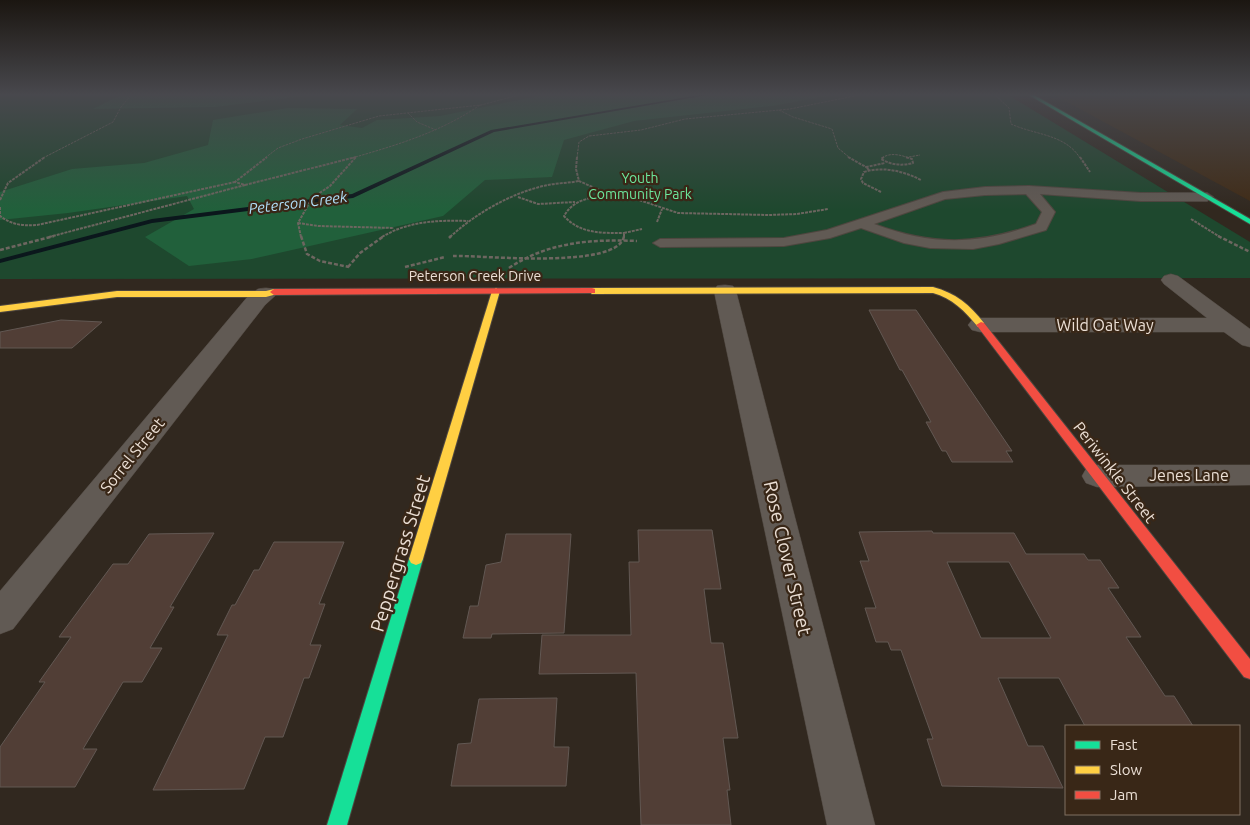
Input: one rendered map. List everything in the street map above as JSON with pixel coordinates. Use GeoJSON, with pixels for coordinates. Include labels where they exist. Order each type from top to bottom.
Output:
{"type":"FeatureCollection","features":[{"type":"Feature","properties":{"kind":"street"},"geometry":{"type":"LineString","coordinates":[[1097,134],[1250,222]]}},
{"type":"Feature","properties":{"kind":"street"},"geometry":{"type":"LineString","coordinates":[[1171,280],[1250,340]]}},
{"type":"Feature","properties":{"kind":"street","name":"Peterson Creek Drive"},"geometry":{"type":"LineString","coordinates":[[0,309],[117,294],[932,290],[951,296]]}},
{"type":"Feature","properties":{"kind":"street","name":"Peppergrass Street"},"geometry":{"type":"LineString","coordinates":[[337,825],[496,291]]}},
{"type":"Feature","properties":{"kind":"street","name":"Rose Clover Street"},"geometry":{"type":"LineString","coordinates":[[725,291],[850,825]]}},
{"type":"Feature","properties":{"kind":"street","name":"Sorrel Street"},"geometry":{"type":"LineString","coordinates":[[0,618],[257,300],[266,294]]}},
{"type":"Feature","properties":{"kind":"street","name":"Periwinkle Street"},"geometry":{"type":"LineString","coordinates":[[951,296],[967,308],[980,324],[1250,672]]}},
{"type":"Feature","properties":{"kind":"street","name":"Wild Oat Way"},"geometry":{"type":"LineString","coordinates":[[980,324],[1230,324]]}},
{"type":"Feature","properties":{"kind":"street","name":"Jenes Lane"},"geometry":{"type":"LineString","coordinates":[[1097,476],[1250,474]]}},
{"type":"Feature","properties":{"kind":"lane"},"geometry":{"type":"LineString","coordinates":[[863,224],[905,240],[940,246],[984,245],[1021,235],[1041,227],[1050,212],[1029,190]]}},
{"type":"Feature","properties":{"kind":"lane"},"geometry":{"type":"LineString","coordinates":[[660,243],[784,242],[830,234],[943,196],[985,191],[1029,190],[1141,197],[1207,197]]}},
{"type":"Feature","properties":{"kind":"path"},"geometry":{"type":"LineString","coordinates":[[0,200],[8,184],[24,171],[90,134]]}},
{"type":"Feature","properties":{"kind":"path"},"geometry":{"type":"LineString","coordinates":[[0,208],[0,216],[8,223],[29,225],[51,223],[236,182],[278,148],[324,134]]}},
{"type":"Feature","properties":{"kind":"path"},"geometry":{"type":"LineString","coordinates":[[0,250],[356,157],[426,134]]}},
{"type":"Feature","properties":{"kind":"path"},"geometry":{"type":"LineString","coordinates":[[579,181],[576,162],[580,150],[579,142],[583,138],[616,134]]}},
{"type":"Feature","properties":{"kind":"path"},"geometry":{"type":"LineString","coordinates":[[835,134],[837,147],[869,170]]}},
{"type":"Feature","properties":{"kind":"path"},"geometry":{"type":"LineString","coordinates":[[1040,134],[1071,146],[1079,154],[1082,164],[1094,176]]}},
{"type":"Feature","properties":{"kind":"path"},"geometry":{"type":"LineString","coordinates":[[886,162],[881,159],[886,155],[909,158],[920,155]]}},
{"type":"Feature","properties":{"kind":"path"},"geometry":{"type":"LineString","coordinates":[[354,268],[320,260],[307,254],[303,247],[298,223],[304,209],[312,198],[330,186],[356,157]]}},
{"type":"Feature","properties":{"kind":"path"},"geometry":{"type":"LineString","coordinates":[[866,166],[886,162],[907,165],[913,162],[909,158]]}},
{"type":"Feature","properties":{"kind":"path"},"geometry":{"type":"LineString","coordinates":[[881,192],[863,183],[862,174],[869,170],[908,174],[927,183]]}},
{"type":"Feature","properties":{"kind":"path"},"geometry":{"type":"LineString","coordinates":[[449,238],[468,221],[517,196],[544,186],[579,181],[606,193],[652,204],[662,209],[701,214],[797,214],[833,208]]}},
{"type":"Feature","properties":{"kind":"path"},"geometry":{"type":"LineString","coordinates":[[236,182],[245,185]]}},
{"type":"Feature","properties":{"kind":"path"},"geometry":{"type":"LineString","coordinates":[[874,194],[889,190]]}},
{"type":"Feature","properties":{"kind":"path"},"geometry":{"type":"LineString","coordinates":[[517,196],[526,202],[547,205],[578,202]]}},
{"type":"Feature","properties":{"kind":"path"},"geometry":{"type":"LineString","coordinates":[[619,196],[594,197],[578,202],[568,207],[564,216],[570,224],[582,230],[599,233],[624,233],[648,227]]}},
{"type":"Feature","properties":{"kind":"path"},"geometry":{"type":"LineString","coordinates":[[653,224],[657,222],[662,209]]}},
{"type":"Feature","properties":{"kind":"path"},"geometry":{"type":"LineString","coordinates":[[1186,217],[1228,242],[1250,252]]}},
{"type":"Feature","properties":{"kind":"path"},"geometry":{"type":"LineString","coordinates":[[298,223],[318,226],[397,228],[440,221],[468,221]]}},
{"type":"Feature","properties":{"kind":"path"},"geometry":{"type":"LineString","coordinates":[[348,267],[369,244],[397,228]]}},
{"type":"Feature","properties":{"kind":"path"},"geometry":{"type":"LineString","coordinates":[[453,256],[583,258],[605,253],[619,246],[624,241],[624,233]]}},
{"type":"Feature","properties":{"kind":"path"},"geometry":{"type":"LineString","coordinates":[[496,291],[503,275],[510,267],[546,248],[582,242],[624,241],[660,243]]}},
{"type":"Feature","properties":{"kind":"path"},"geometry":{"type":"LineString","coordinates":[[403,267],[445,258]]}},
{"type":"Feature","properties":{"kind":"shaded area"},"geometry":{"type":"Polygon","coordinates":[[[1125,134],[1250,134],[1250,201],[1125,134]]]}},
{"type":"Feature","properties":{"kind":"green space","name":"Youth Community Park"},"geometry":{"type":"Polygon","coordinates":[[[0,134],[1071,134],[1250,242],[1250,278],[0,279],[0,134]]]}},
{"type":"Feature","properties":{"kind":"green space"},"geometry":{"type":"Polygon","coordinates":[[[210,134],[588,134],[564,140],[552,177],[485,180],[443,216],[252,259],[189,266],[145,237],[194,209],[187,196],[68,213],[0,220],[0,192],[72,169],[144,163],[208,145],[210,134]]]}},
{"type":"Feature","properties":{"kind":"building"},"geometry":{"type":"Polygon","coordinates":[[[869,310],[916,310],[1012,451],[1006,451],[1013,462],[952,462],[946,451],[942,451],[926,422],[931,422],[902,370],[900,370],[869,310]]]}},
{"type":"Feature","properties":{"kind":"building"},"geometry":{"type":"Polygon","coordinates":[[[61,320],[102,322],[72,348],[0,348],[0,332],[61,320]]]}},
{"type":"Feature","properties":{"kind":"building"},"geometry":{"type":"Polygon","coordinates":[[[638,530],[712,530],[721,589],[704,589],[711,643],[723,643],[738,738],[723,738],[730,790],[727,790],[731,825],[641,825],[636,673],[539,674],[542,635],[631,635],[629,562],[639,562],[638,530]]]}},
{"type":"Feature","properties":{"kind":"building"},"geometry":{"type":"Polygon","coordinates":[[[859,532],[1014,533],[1026,554],[1084,554],[1088,560],[1100,560],[1119,588],[1108,588],[1141,637],[1126,637],[1165,696],[1174,696],[1192,725],[1084,725],[1059,678],[998,678],[1028,746],[1043,746],[1063,788],[942,786],[927,739],[933,739],[901,650],[891,650],[888,642],[876,642],[865,608],[876,608],[860,561],[869,561],[859,532]],[[947,562],[981,638],[1051,638],[1009,562],[947,562]]]}},
{"type":"Feature","properties":{"kind":"building"},"geometry":{"type":"Polygon","coordinates":[[[214,533],[170,607],[174,607],[150,648],[162,648],[142,682],[123,682],[83,749],[97,749],[75,787],[0,787],[0,747],[45,682],[39,682],[71,637],[59,637],[113,564],[128,564],[149,534],[214,533]]]}},
{"type":"Feature","properties":{"kind":"building"},"geometry":{"type":"Polygon","coordinates":[[[506,534],[571,534],[564,633],[492,634],[491,638],[463,638],[470,606],[478,606],[486,565],[501,562],[506,534]]]}},
{"type":"Feature","properties":{"kind":"building"},"geometry":{"type":"Polygon","coordinates":[[[274,542],[344,542],[319,604],[325,604],[310,645],[321,645],[309,678],[304,678],[283,737],[265,737],[244,789],[153,790],[228,635],[217,635],[232,605],[235,605],[254,570],[259,570],[274,542]]]}},
{"type":"Feature","properties":{"kind":"building"},"geometry":{"type":"Polygon","coordinates":[[[557,698],[554,747],[569,747],[566,786],[451,786],[458,744],[471,743],[479,699],[557,698]]]}},
{"type":"Feature","properties":{"kind":"waterway","name":"Peterson Creek"},"geometry":{"type":"LineString","coordinates":[[0,261],[152,221],[353,196],[488,134]]}},
{"type":"Feature","properties":{"kind":"traffic: fast"},"geometry":{"type":"LineString","coordinates":[[1097,134],[1250,222]]}},
{"type":"Feature","properties":{"kind":"traffic: fast"},"geometry":{"type":"LineString","coordinates":[[337,825],[416,559]]}},
{"type":"Feature","properties":{"kind":"traffic: slow"},"geometry":{"type":"LineString","coordinates":[[592,291],[933,290],[948,295],[960,303],[981,325]]}},
{"type":"Feature","properties":{"kind":"traffic: slow"},"geometry":{"type":"LineString","coordinates":[[416,559],[496,291]]}},
{"type":"Feature","properties":{"kind":"traffic: slow"},"geometry":{"type":"LineString","coordinates":[[0,309],[117,294],[266,294],[274,292]]}},
{"type":"Feature","properties":{"kind":"traffic: jam"},"geometry":{"type":"LineString","coordinates":[[274,292],[592,291]]}},
{"type":"Feature","properties":{"kind":"traffic: jam"},"geometry":{"type":"LineString","coordinates":[[981,325],[1250,672]]}}]}
